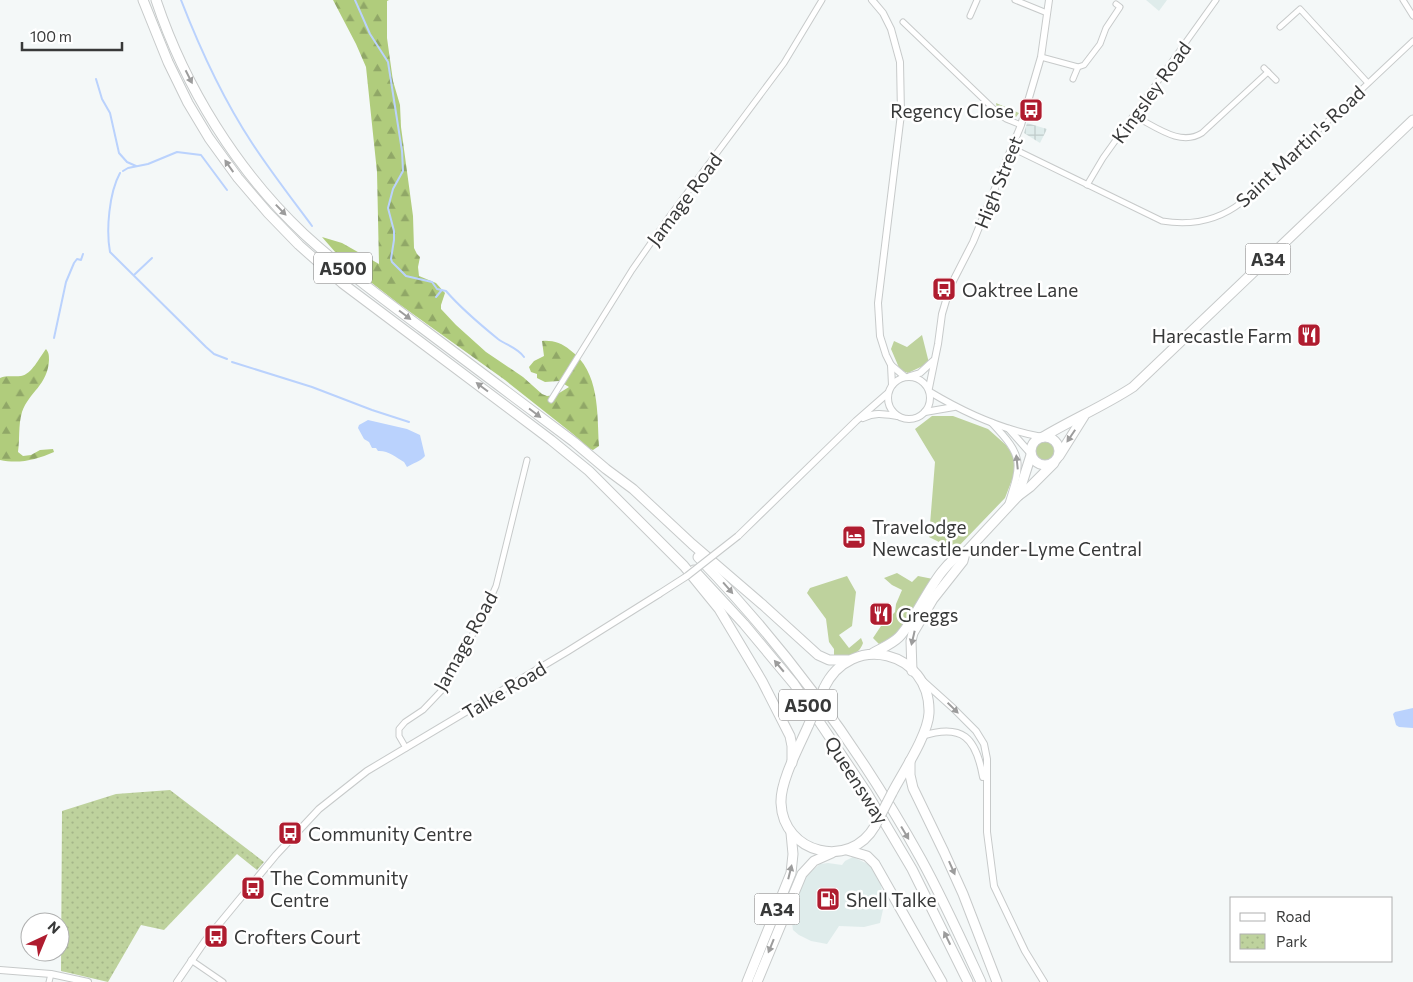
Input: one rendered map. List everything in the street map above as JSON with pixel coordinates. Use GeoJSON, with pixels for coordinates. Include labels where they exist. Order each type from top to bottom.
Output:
{"type":"FeatureCollection","features":[{"type":"Feature","properties":{"kind":"highway","name":"A500"},"geometry":{"type":"LineString","coordinates":[[143,0],[160,44],[188,103],[209,138],[238,178],[274,220],[342,283],[544,434],[589,471]]}},
{"type":"Feature","properties":{"kind":"highway","name":"A500"},"geometry":{"type":"LineString","coordinates":[[156,0],[162,19],[184,68],[205,108],[247,170],[276,205],[304,234],[346,270],[574,442],[606,469]]}},
{"type":"Feature","properties":{"kind":"highway","name":"A34"},"geometry":{"type":"LineString","coordinates":[[1043,437],[1071,420],[1084,416],[1121,395],[1138,382],[1413,120]]}},
{"type":"Feature","properties":{"kind":"highway","name":"A34"},"geometry":{"type":"LineString","coordinates":[[873,653],[898,638],[939,577],[957,555],[965,552],[1018,496],[1030,487],[1056,460],[1084,416]]}},
{"type":"Feature","properties":{"kind":"highway"},"geometry":{"type":"LineString","coordinates":[[1043,437],[1052,439],[1059,448],[1056,460],[1047,466],[1042,466],[1035,462],[1031,454],[1031,447],[1034,442],[1043,437]]}},
{"type":"Feature","properties":{"kind":"highway","name":"A34"},"geometry":{"type":"LineString","coordinates":[[1018,496],[1031,454]]}},
{"type":"Feature","properties":{"kind":"highway"},"geometry":{"type":"LineString","coordinates":[[606,469],[633,489],[692,544],[764,605],[818,655],[829,660],[848,660],[873,653],[898,659],[914,673],[925,692],[928,705],[928,719],[922,736],[870,834],[861,843],[847,850],[834,852],[816,849],[791,833],[782,813],[782,788],[824,688],[834,672],[848,660]]}},
{"type":"Feature","properties":{"kind":"highway","name":"Queensway"},"geometry":{"type":"LineString","coordinates":[[606,469],[668,526],[724,584],[810,686],[875,784],[921,859],[981,982]]}},
{"type":"Feature","properties":{"kind":"highway"},"geometry":{"type":"LineString","coordinates":[[589,471],[684,566],[719,609],[780,714],[790,736],[792,763]]}},
{"type":"Feature","properties":{"kind":"highway","name":"Queensway"},"geometry":{"type":"LineString","coordinates":[[589,471],[620,497],[674,548],[730,609],[794,684],[867,793],[912,869],[968,982]]}},
{"type":"Feature","properties":{"kind":"highway","name":"A34"},"geometry":{"type":"LineString","coordinates":[[914,673],[911,641],[913,633],[933,599],[963,561],[965,552]]}},
{"type":"Feature","properties":{"kind":"highway"},"geometry":{"type":"LineString","coordinates":[[911,758],[910,774],[913,788],[963,894],[997,982]]}},
{"type":"Feature","properties":{"kind":"highway","name":"A34"},"geometry":{"type":"LineString","coordinates":[[747,982],[791,873],[793,854],[791,833]]}},
{"type":"Feature","properties":{"kind":"highway"},"geometry":{"type":"LineString","coordinates":[[847,850],[867,856],[875,864],[942,982]]}},
{"type":"Feature","properties":{"kind":"highway","name":"A34"},"geometry":{"type":"LineString","coordinates":[[757,982],[802,874],[814,861],[834,852]]}},
{"type":"Feature","properties":{"kind":"street","name":"Jamage Road"},"geometry":{"type":"LineString","coordinates":[[551,400],[632,270],[669,217],[789,56],[822,0]]}},
{"type":"Feature","properties":{"kind":"street"},"geometry":{"type":"LineString","coordinates":[[872,0],[891,29],[900,62],[901,114],[878,303],[880,336],[886,355],[891,364],[907,376],[917,377],[929,390],[954,407],[1009,429],[1043,437]]}},
{"type":"Feature","properties":{"kind":"street"},"geometry":{"type":"LineString","coordinates":[[970,16],[977,0]]}},
{"type":"Feature","properties":{"kind":"street"},"geometry":{"type":"LineString","coordinates":[[1015,0],[1047,13]]}},
{"type":"Feature","properties":{"kind":"street","name":"High Street"},"geometry":{"type":"LineString","coordinates":[[929,390],[942,314],[950,287],[974,242],[1021,125],[1041,57],[1049,0]]}},
{"type":"Feature","properties":{"kind":"street","name":"Kingsley Road"},"geometry":{"type":"LineString","coordinates":[[1087,185],[1103,158],[1216,0]]}},
{"type":"Feature","properties":{"kind":"street"},"geometry":{"type":"LineString","coordinates":[[1403,0],[1413,16]]}},
{"type":"Feature","properties":{"kind":"street"},"geometry":{"type":"LineString","coordinates":[[1073,79],[1078,67],[1086,62],[1100,44],[1106,28],[1120,7],[1116,4]]}},
{"type":"Feature","properties":{"kind":"street"},"geometry":{"type":"LineString","coordinates":[[1280,27],[1300,9],[1368,82]]}},
{"type":"Feature","properties":{"kind":"street"},"geometry":{"type":"LineString","coordinates":[[903,22],[999,114],[1021,125]]}},
{"type":"Feature","properties":{"kind":"street","name":"Saint Martin's Road"},"geometry":{"type":"LineString","coordinates":[[1012,148],[1162,221],[1192,223],[1215,218],[1242,202],[1413,41]]}},
{"type":"Feature","properties":{"kind":"street"},"geometry":{"type":"LineString","coordinates":[[1041,57],[1078,67]]}},
{"type":"Feature","properties":{"kind":"street"},"geometry":{"type":"LineString","coordinates":[[1134,116],[1180,139],[1196,137],[1202,134],[1266,70],[1276,80]]}},
{"type":"Feature","properties":{"kind":"street"},"geometry":{"type":"LineString","coordinates":[[892,385],[907,376],[920,373],[934,360]]}},
{"type":"Feature","properties":{"kind":"street"},"geometry":{"type":"LineString","coordinates":[[891,364],[892,385],[888,393],[888,402],[890,408],[898,416],[912,419],[925,412],[954,407]]}},
{"type":"Feature","properties":{"kind":"street"},"geometry":{"type":"LineString","coordinates":[[925,412],[929,405],[929,390]]}},
{"type":"Feature","properties":{"kind":"street","name":"Talke Road"},"geometry":{"type":"LineString","coordinates":[[177,982],[191,960],[248,886],[306,822],[336,794],[367,771],[568,651],[687,576],[738,536],[888,393]]}},
{"type":"Feature","properties":{"kind":"street","name":"Talke Road"},"geometry":{"type":"LineString","coordinates":[[856,422],[871,414],[898,416]]}},
{"type":"Feature","properties":{"kind":"street"},"geometry":{"type":"LineString","coordinates":[[990,422],[1009,441],[1016,453],[1018,473],[1007,509]]}},
{"type":"Feature","properties":{"kind":"street"},"geometry":{"type":"LineString","coordinates":[[1009,429],[1031,454]]}},
{"type":"Feature","properties":{"kind":"street","name":"Jamage Road"},"geometry":{"type":"LineString","coordinates":[[406,748],[399,736],[399,729],[405,722],[423,710],[444,688],[484,616],[496,586],[528,460]]}},
{"type":"Feature","properties":{"kind":"street"},"geometry":{"type":"LineString","coordinates":[[914,673],[953,708],[980,737],[984,744],[987,759],[986,832],[994,886],[1025,951],[1044,982]]}},
{"type":"Feature","properties":{"kind":"street"},"geometry":{"type":"LineString","coordinates":[[922,736],[935,732],[950,731],[960,734],[969,740],[976,750],[981,763],[986,793]]}},
{"type":"Feature","properties":{"kind":"street"},"geometry":{"type":"LineString","coordinates":[[191,960],[223,982]]}},
{"type":"Feature","properties":{"kind":"street"},"geometry":{"type":"LineString","coordinates":[[0,970],[51,974],[88,982]]}},
{"type":"Feature","properties":{"kind":"street"},"geometry":{"type":"LineString","coordinates":[[49,982],[51,974]]}},
{"type":"Feature","properties":{"kind":"shaded area"},"geometry":{"type":"Polygon","coordinates":[[[1146,0],[1167,0],[1159,11],[1146,0]]]}},
{"type":"Feature","properties":{"kind":"shaded area"},"geometry":{"type":"Polygon","coordinates":[[[1027,123],[1047,129],[1040,143],[1024,133],[1027,123]]]}},
{"type":"Feature","properties":{"kind":"shaded area"},"geometry":{"type":"Polygon","coordinates":[[[853,857],[870,865],[880,878],[884,905],[880,923],[864,927],[839,926],[827,944],[811,941],[799,935],[793,930],[791,916],[796,898],[806,876],[820,864],[842,865],[853,857]]]}},
{"type":"Feature","properties":{"kind":"green space"},"geometry":{"type":"Polygon","coordinates":[[[333,0],[389,0],[387,1],[387,38],[393,81],[400,105],[401,127],[413,216],[414,248],[420,257],[419,276],[436,283],[445,293],[441,309],[456,325],[486,352],[523,377],[542,394],[547,396],[556,395],[569,387],[559,381],[545,382],[537,378],[537,374],[531,372],[529,367],[534,361],[544,356],[542,341],[560,344],[580,359],[592,381],[597,406],[599,446],[593,450],[505,380],[368,280],[336,253],[322,237],[342,243],[379,264],[377,172],[366,67],[333,0]]]}},
{"type":"Feature","properties":{"kind":"green space"},"geometry":{"type":"Polygon","coordinates":[[[996,103],[1019,113],[1016,117],[1009,115],[997,108],[996,103]]]}},
{"type":"Feature","properties":{"kind":"green space"},"geometry":{"type":"Polygon","coordinates":[[[922,335],[929,363],[908,373],[900,370],[891,349],[894,341],[907,347],[922,335]]]}},
{"type":"Feature","properties":{"kind":"green space"},"geometry":{"type":"Polygon","coordinates":[[[46,349],[49,355],[48,369],[42,382],[22,412],[18,452],[23,456],[31,455],[40,450],[53,449],[54,452],[41,457],[14,462],[0,460],[0,378],[25,375],[32,369],[46,349]]]}},
{"type":"Feature","properties":{"kind":"green space"},"geometry":{"type":"Polygon","coordinates":[[[932,416],[953,416],[988,429],[1006,445],[1013,455],[1015,472],[1005,498],[955,550],[929,537],[935,462],[915,429],[932,416]]]}},
{"type":"Feature","properties":{"kind":"green space"},"geometry":{"type":"Polygon","coordinates":[[[1045,441],[1052,444],[1055,451],[1052,458],[1045,461],[1038,458],[1035,451],[1038,444],[1045,441]]]}},
{"type":"Feature","properties":{"kind":"green space"},"geometry":{"type":"Polygon","coordinates":[[[897,573],[912,582],[918,576],[933,579],[903,626],[892,638],[879,644],[873,638],[881,626],[895,612],[902,590],[884,578],[897,573]]]}},
{"type":"Feature","properties":{"kind":"green space"},"geometry":{"type":"Polygon","coordinates":[[[847,576],[856,592],[852,626],[839,635],[849,648],[861,638],[863,643],[855,653],[834,658],[834,649],[829,642],[826,619],[807,593],[810,588],[847,576]]]}},
{"type":"Feature","properties":{"kind":"green space"},"geometry":{"type":"Polygon","coordinates":[[[170,790],[264,862],[257,870],[237,854],[164,930],[141,925],[108,982],[61,971],[61,962],[70,962],[70,912],[61,912],[62,811],[116,794],[170,790]]]}},
{"type":"Feature","properties":{"kind":"water"},"geometry":{"type":"Polygon","coordinates":[[[368,420],[407,429],[420,435],[425,456],[407,467],[404,462],[391,454],[372,448],[358,428],[359,425],[368,420]]]}},
{"type":"Feature","properties":{"kind":"water"},"geometry":{"type":"Polygon","coordinates":[[[1413,708],[1413,728],[1396,725],[1393,714],[1395,712],[1413,708]]]}},
{"type":"Feature","properties":{"kind":"waterway"},"geometry":{"type":"LineString","coordinates":[[181,0],[204,55],[231,109],[259,154],[312,226]]}},
{"type":"Feature","properties":{"kind":"waterway"},"geometry":{"type":"LineString","coordinates":[[355,0],[370,34],[388,62],[402,151],[403,171],[393,189],[388,208],[394,231],[392,262],[406,276],[432,282],[437,289],[446,291],[485,328],[498,339],[519,351],[524,357]]}},
{"type":"Feature","properties":{"kind":"waterway"},"geometry":{"type":"LineString","coordinates":[[96,79],[102,99],[110,113],[119,153],[127,162],[136,166]]}},
{"type":"Feature","properties":{"kind":"waterway"},"geometry":{"type":"LineString","coordinates":[[123,171],[128,168],[148,164],[177,152],[201,155],[227,190]]}},
{"type":"Feature","properties":{"kind":"waterway"},"geometry":{"type":"LineString","coordinates":[[120,173],[113,191],[109,212],[108,233],[110,252],[206,347],[214,354],[227,359]]}},
{"type":"Feature","properties":{"kind":"waterway"},"geometry":{"type":"LineString","coordinates":[[54,338],[66,282],[74,263],[77,259],[81,260],[83,254]]}},
{"type":"Feature","properties":{"kind":"waterway"},"geometry":{"type":"LineString","coordinates":[[134,275],[152,258]]}},
{"type":"Feature","properties":{"kind":"waterway"},"geometry":{"type":"LineString","coordinates":[[436,297],[441,291]]}},
{"type":"Feature","properties":{"kind":"waterway"},"geometry":{"type":"LineString","coordinates":[[232,362],[312,387],[409,422]]}},
{"type":"Feature","properties":{"kind":"place","name":"Regency Close"},"geometry":{"type":"Point","coordinates":[1031,110]}},
{"type":"Feature","properties":{"kind":"place","name":"Oaktree Lane"},"geometry":{"type":"Point","coordinates":[944,289]}},
{"type":"Feature","properties":{"kind":"place","name":"Harecastle Farm"},"geometry":{"type":"Point","coordinates":[1309,335]}},
{"type":"Feature","properties":{"kind":"place","name":"Travelodge Newcastle-under-Lyme Central"},"geometry":{"type":"Point","coordinates":[854,537]}},
{"type":"Feature","properties":{"kind":"place","name":"Greggs"},"geometry":{"type":"Point","coordinates":[881,614]}},
{"type":"Feature","properties":{"kind":"place","name":"Community Centre"},"geometry":{"type":"Point","coordinates":[290,833]}},
{"type":"Feature","properties":{"kind":"place","name":"The Community Centre"},"geometry":{"type":"Point","coordinates":[253,888]}},
{"type":"Feature","properties":{"kind":"place","name":"Shell Talke"},"geometry":{"type":"Point","coordinates":[828,899]}},
{"type":"Feature","properties":{"kind":"place","name":"Crofters Court"},"geometry":{"type":"Point","coordinates":[216,936]}}]}
